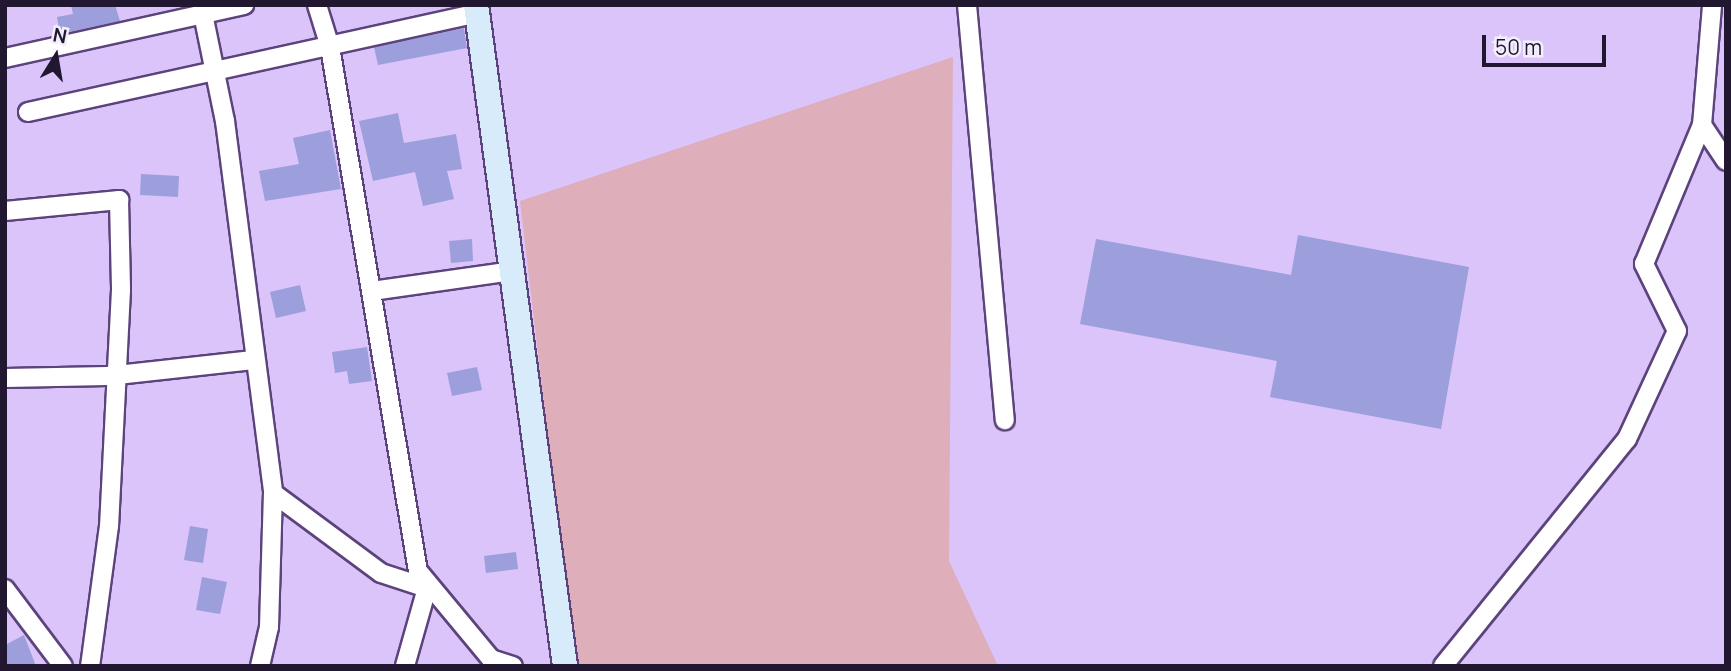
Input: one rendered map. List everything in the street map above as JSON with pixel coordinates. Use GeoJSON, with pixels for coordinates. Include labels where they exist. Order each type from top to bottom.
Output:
{"type":"FeatureCollection","features":[{"type":"Feature","properties":{"kind":"street"},"geometry":{"type":"LineString","coordinates":[[5,58],[244,5]]}},
{"type":"Feature","properties":{"kind":"street"},"geometry":{"type":"LineString","coordinates":[[317,5],[330,47],[418,571],[427,588],[491,659],[513,666]]}},
{"type":"Feature","properties":{"kind":"street"},"geometry":{"type":"LineString","coordinates":[[967,5],[1005,419]]}},
{"type":"Feature","properties":{"kind":"street"},"geometry":{"type":"LineString","coordinates":[[1443,666],[1627,439],[1677,331],[1644,264],[1702,125],[1713,5]]}},
{"type":"Feature","properties":{"kind":"street"},"geometry":{"type":"LineString","coordinates":[[28,112],[330,47],[477,9],[565,666]]}},
{"type":"Feature","properties":{"kind":"street"},"geometry":{"type":"LineString","coordinates":[[203,14],[216,73],[273,493],[269,627],[260,666]]}},
{"type":"Feature","properties":{"kind":"street"},"geometry":{"type":"LineString","coordinates":[[1702,125],[1726,161]]}},
{"type":"Feature","properties":{"kind":"street"},"geometry":{"type":"LineString","coordinates":[[5,211],[119,201],[117,375],[109,526],[90,666]]}},
{"type":"Feature","properties":{"kind":"street"},"geometry":{"type":"LineString","coordinates":[[372,291],[512,271]]}},
{"type":"Feature","properties":{"kind":"street"},"geometry":{"type":"LineString","coordinates":[[5,378],[117,375],[253,360]]}},
{"type":"Feature","properties":{"kind":"street"},"geometry":{"type":"LineString","coordinates":[[273,493],[380,573],[427,588]]}},
{"type":"Feature","properties":{"kind":"street"},"geometry":{"type":"LineString","coordinates":[[405,666],[427,588]]}},
{"type":"Feature","properties":{"kind":"street"},"geometry":{"type":"LineString","coordinates":[[5,589],[63,666]]}},
{"type":"Feature","properties":{"kind":"shaded area"},"geometry":{"type":"Polygon","coordinates":[[[953,57],[949,561],[998,666],[575,666],[520,201],[953,57]]]}},
{"type":"Feature","properties":{"kind":"building"},"geometry":{"type":"Polygon","coordinates":[[[71,5],[115,5],[120,21],[60,34],[57,17],[73,14],[71,5]]]}},
{"type":"Feature","properties":{"kind":"building"},"geometry":{"type":"Polygon","coordinates":[[[464,28],[467,48],[378,65],[374,47],[464,28]]]}},
{"type":"Feature","properties":{"kind":"building"},"geometry":{"type":"Polygon","coordinates":[[[398,113],[404,143],[456,134],[462,169],[447,171],[454,199],[423,206],[415,172],[373,181],[359,121],[398,113]]]}},
{"type":"Feature","properties":{"kind":"building"},"geometry":{"type":"Polygon","coordinates":[[[330,130],[341,189],[265,201],[259,171],[299,164],[293,138],[330,130]]]}},
{"type":"Feature","properties":{"kind":"building"},"geometry":{"type":"Polygon","coordinates":[[[141,174],[179,176],[178,197],[140,195],[141,174]]]}},
{"type":"Feature","properties":{"kind":"building"},"geometry":{"type":"Polygon","coordinates":[[[1298,235],[1469,267],[1441,429],[1270,397],[1277,361],[1080,324],[1096,239],[1291,275],[1298,235]]]}},
{"type":"Feature","properties":{"kind":"building"},"geometry":{"type":"Polygon","coordinates":[[[472,239],[473,261],[451,263],[449,241],[472,239]]]}},
{"type":"Feature","properties":{"kind":"building"},"geometry":{"type":"Polygon","coordinates":[[[300,285],[306,311],[276,318],[270,292],[300,285]]]}},
{"type":"Feature","properties":{"kind":"building"},"geometry":{"type":"Polygon","coordinates":[[[367,347],[372,381],[349,384],[347,371],[335,373],[332,352],[367,347]]]}},
{"type":"Feature","properties":{"kind":"building"},"geometry":{"type":"Polygon","coordinates":[[[477,367],[482,390],[452,396],[447,373],[477,367]]]}},
{"type":"Feature","properties":{"kind":"building"},"geometry":{"type":"Polygon","coordinates":[[[190,526],[208,529],[203,563],[184,560],[190,526]]]}},
{"type":"Feature","properties":{"kind":"building"},"geometry":{"type":"Polygon","coordinates":[[[516,552],[518,569],[486,573],[484,556],[516,552]]]}},
{"type":"Feature","properties":{"kind":"building"},"geometry":{"type":"Polygon","coordinates":[[[202,577],[227,582],[220,614],[196,610],[202,577]]]}},
{"type":"Feature","properties":{"kind":"building"},"geometry":{"type":"Polygon","coordinates":[[[24,635],[36,666],[5,666],[5,645],[24,635]]]}}]}
